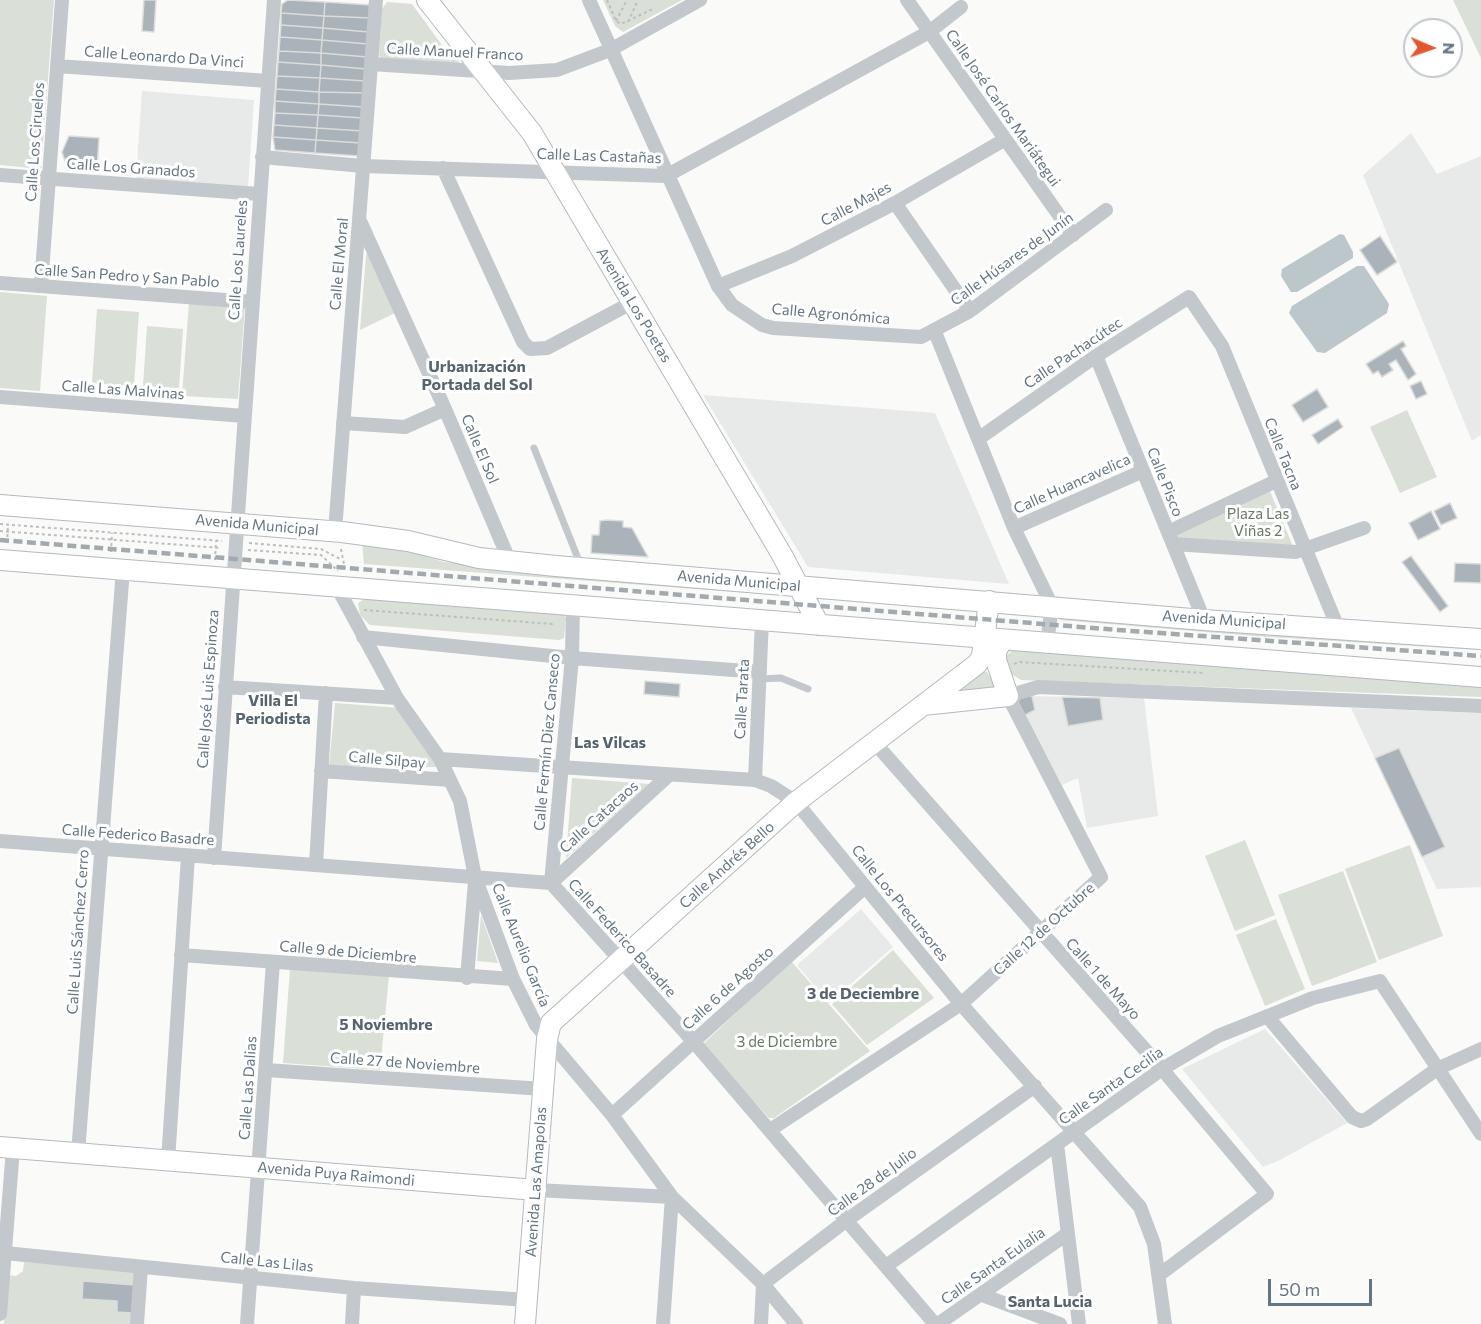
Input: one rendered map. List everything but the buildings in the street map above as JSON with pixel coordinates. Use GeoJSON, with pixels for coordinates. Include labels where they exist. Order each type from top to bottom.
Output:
{"type":"FeatureCollection","features":[{"type":"Feature","properties":{"kind":"main road","name":"Avenida Los Poetas"},"geometry":{"type":"LineString","coordinates":[[426,0],[487,73],[532,133],[800,585],[819,625]]}},
{"type":"Feature","properties":{"kind":"main road","name":"Avenida Municipal"},"geometry":{"type":"LineString","coordinates":[[5,512],[114,513],[227,521],[408,541],[459,555],[510,562],[1204,620],[1481,639]]}},
{"type":"Feature","properties":{"kind":"main road"},"geometry":{"type":"LineString","coordinates":[[3,561],[1481,676]]}},
{"type":"Feature","properties":{"kind":"main road","name":"Calle Andrés Bello"},"geometry":{"type":"LineString","coordinates":[[547,1039],[551,1023],[796,802],[977,664],[982,656],[989,602]]}},
{"type":"Feature","properties":{"kind":"main road","name":"Calle 12 de Octubre"},"geometry":{"type":"LineString","coordinates":[[1003,640],[996,651],[998,671],[1008,696]]}},
{"type":"Feature","properties":{"kind":"main road"},"geometry":{"type":"LineString","coordinates":[[923,705],[1008,696]]}},
{"type":"Feature","properties":{"kind":"main road","name":"Avenida Las Amapolas"},"geometry":{"type":"LineString","coordinates":[[525,1324],[547,1039]]}},
{"type":"Feature","properties":{"kind":"main road","name":"Avenida Puya Raimondi"},"geometry":{"type":"LineString","coordinates":[[7,1148],[536,1191]]}},
{"type":"Feature","properties":{"kind":"street","name":"Calle Los Ciruelos"},"geometry":{"type":"LineString","coordinates":[[42,286],[62,0]]}},
{"type":"Feature","properties":{"kind":"street","name":"Calle Los Laureles"},"geometry":{"type":"LineString","coordinates":[[227,521],[243,416],[274,0]]}},
{"type":"Feature","properties":{"kind":"street","name":"Calle El Moral"},"geometry":{"type":"LineString","coordinates":[[338,532],[343,423],[376,0]]}},
{"type":"Feature","properties":{"kind":"street","name":"Calle Agronómica"},"geometry":{"type":"LineString","coordinates":[[589,0],[666,176],[718,286],[741,313],[773,328],[921,337],[935,332]]}},
{"type":"Feature","properties":{"kind":"street","name":"Calle Manuel Franco"},"geometry":{"type":"LineString","coordinates":[[371,64],[487,73],[526,74],[557,70],[610,50],[700,0]]}},
{"type":"Feature","properties":{"kind":"street","name":"Calle José Carlos Mariátegui"},"geometry":{"type":"LineString","coordinates":[[907,0],[1073,235]]}},
{"type":"Feature","properties":{"kind":"street","name":"Calle Las Castañas"},"geometry":{"type":"LineString","coordinates":[[262,158],[363,166],[666,176],[929,32],[961,7]]}},
{"type":"Feature","properties":{"kind":"street","name":"Calle Leonardo Da Vinci"},"geometry":{"type":"LineString","coordinates":[[57,66],[268,81]]}},
{"type":"Feature","properties":{"kind":"street","name":"Calle Majes"},"geometry":{"type":"LineString","coordinates":[[718,286],[792,256],[895,203],[1004,140]]}},
{"type":"Feature","properties":{"kind":"street"},"geometry":{"type":"LineString","coordinates":[[443,168],[522,342],[530,349],[547,348],[633,302]]}},
{"type":"Feature","properties":{"kind":"street","name":"Calle Los Granados"},"geometry":{"type":"LineString","coordinates":[[0,175],[260,194]]}},
{"type":"Feature","properties":{"kind":"street"},"geometry":{"type":"LineString","coordinates":[[895,203],[970,311]]}},
{"type":"Feature","properties":{"kind":"street","name":"Calle Húsares de Junín"},"geometry":{"type":"LineString","coordinates":[[935,332],[970,311],[1106,210]]}},
{"type":"Feature","properties":{"kind":"street","name":"Calle El Sol"},"geometry":{"type":"LineString","coordinates":[[359,219],[446,409],[510,562]]}},
{"type":"Feature","properties":{"kind":"street","name":"Calle San Pedro y San Pablo"},"geometry":{"type":"LineString","coordinates":[[0,283],[252,302]]}},
{"type":"Feature","properties":{"kind":"street","name":"Calle Pachacútec"},"geometry":{"type":"LineString","coordinates":[[978,439],[1096,356],[1189,297]]}},
{"type":"Feature","properties":{"kind":"street","name":"Calle Tacna"},"geometry":{"type":"LineString","coordinates":[[1189,297],[1222,346],[1338,628]]}},
{"type":"Feature","properties":{"kind":"street"},"geometry":{"type":"LineString","coordinates":[[935,332],[1014,528],[1052,606],[1047,643]]}},
{"type":"Feature","properties":{"kind":"street","name":"Calle Pisco"},"geometry":{"type":"LineString","coordinates":[[1096,356],[1204,620]]}},
{"type":"Feature","properties":{"kind":"street","name":"Calle Las Malvinas"},"geometry":{"type":"LineString","coordinates":[[0,398],[243,416]]}},
{"type":"Feature","properties":{"kind":"street"},"geometry":{"type":"LineString","coordinates":[[343,423],[405,427],[446,409]]}},
{"type":"Feature","properties":{"kind":"street","name":"Calle Huancavelica"},"geometry":{"type":"LineString","coordinates":[[1014,528],[1143,471]]}},
{"type":"Feature","properties":{"kind":"street"},"geometry":{"type":"LineString","coordinates":[[1171,538],[1276,481]]}},
{"type":"Feature","properties":{"kind":"street","name":"Calle José Luis Espinoza"},"geometry":{"type":"LineString","coordinates":[[214,858],[225,687],[223,577],[234,542],[227,521]]}},
{"type":"Feature","properties":{"kind":"street"},"geometry":{"type":"LineString","coordinates":[[1171,538],[1296,552],[1364,528]]}},
{"type":"Feature","properties":{"kind":"street","name":"Calle Luis Sánchez Cerro"},"geometry":{"type":"LineString","coordinates":[[78,1154],[101,849],[116,569]]}},
{"type":"Feature","properties":{"kind":"street","name":"Calle Aurelio García"},"geometry":{"type":"LineString","coordinates":[[346,588],[363,637],[397,698],[440,759],[460,801],[475,877],[513,979],[536,1025],[612,1115],[672,1197],[763,1284],[796,1324]]}},
{"type":"Feature","properties":{"kind":"street","name":"Calle Fermín Diez Canseco"},"geometry":{"type":"LineString","coordinates":[[551,883],[572,658],[573,604]]}},
{"type":"Feature","properties":{"kind":"street","name":"Calle Tarata"},"geometry":{"type":"LineString","coordinates":[[755,780],[762,620]]}},
{"type":"Feature","properties":{"kind":"street"},"geometry":{"type":"LineString","coordinates":[[363,637],[760,676]]}},
{"type":"Feature","properties":{"kind":"street"},"geometry":{"type":"LineString","coordinates":[[225,687],[397,698]]}},
{"type":"Feature","properties":{"kind":"street"},"geometry":{"type":"LineString","coordinates":[[1008,696],[1038,687],[1481,706]]}},
{"type":"Feature","properties":{"kind":"street"},"geometry":{"type":"LineString","coordinates":[[316,865],[326,693]]}},
{"type":"Feature","properties":{"kind":"street","name":"Calle 12 de Octubre"},"geometry":{"type":"LineString","coordinates":[[770,1130],[961,1004],[1101,877],[1008,696]]}},
{"type":"Feature","properties":{"kind":"street","name":"Calle 1 de Mayo"},"geometry":{"type":"LineString","coordinates":[[874,742],[1162,1069],[1267,1194],[1256,1205],[1226,1223],[1159,1275]]}},
{"type":"Feature","properties":{"kind":"street","name":"Calle Los Precursores"},"geometry":{"type":"LineString","coordinates":[[440,759],[562,769],[755,780],[771,786],[796,802],[961,1004],[1140,1207],[1150,1230],[1159,1275],[1164,1324]]}},
{"type":"Feature","properties":{"kind":"street","name":"Calle Silpay"},"geometry":{"type":"LineString","coordinates":[[321,771],[450,780]]}},
{"type":"Feature","properties":{"kind":"street","name":"Calle Catacaos"},"geometry":{"type":"LineString","coordinates":[[551,883],[669,775]]}},
{"type":"Feature","properties":{"kind":"street","name":"Calle Federico Basadre"},"geometry":{"type":"LineString","coordinates":[[0,841],[551,883],[693,1041],[937,1324]]}},
{"type":"Feature","properties":{"kind":"street"},"geometry":{"type":"LineString","coordinates":[[168,1161],[188,856]]}},
{"type":"Feature","properties":{"kind":"street"},"geometry":{"type":"LineString","coordinates":[[467,978],[475,877]]}},
{"type":"Feature","properties":{"kind":"street","name":"Calle 6 de Agosto"},"geometry":{"type":"LineString","coordinates":[[612,1115],[866,887]]}},
{"type":"Feature","properties":{"kind":"street","name":"Calle 9 de Diciembre"},"geometry":{"type":"LineString","coordinates":[[181,955],[467,978],[513,979]]}},
{"type":"Feature","properties":{"kind":"street","name":"Calle Las Dalias"},"geometry":{"type":"LineString","coordinates":[[247,1324],[273,962]]}},
{"type":"Feature","properties":{"kind":"street","name":"Calle Santa Cecilia"},"geometry":{"type":"LineString","coordinates":[[886,1266],[1162,1069],[1218,1036],[1313,998],[1380,981],[1437,1069]]}},
{"type":"Feature","properties":{"kind":"street"},"geometry":{"type":"LineString","coordinates":[[1267,1016],[1355,1119],[1367,1119],[1437,1069],[1481,1049]]}},
{"type":"Feature","properties":{"kind":"street"},"geometry":{"type":"LineString","coordinates":[[1437,1069],[1481,1134]]}},
{"type":"Feature","properties":{"kind":"street","name":"Calle 27 de Noviembre"},"geometry":{"type":"LineString","coordinates":[[266,1070],[543,1089]]}},
{"type":"Feature","properties":{"kind":"street","name":"Calle 28 de Julio"},"geometry":{"type":"LineString","coordinates":[[763,1284],[847,1220],[1035,1086]]}},
{"type":"Feature","properties":{"kind":"street"},"geometry":{"type":"LineString","coordinates":[[1057,1144],[1079,1324]]}},
{"type":"Feature","properties":{"kind":"street"},"geometry":{"type":"LineString","coordinates":[[0,1314],[5,1253],[7,1148]]}},
{"type":"Feature","properties":{"kind":"street","name":"Avenida Puya Raimondi"},"geometry":{"type":"LineString","coordinates":[[536,1191],[672,1197]]}},
{"type":"Feature","properties":{"kind":"street"},"geometry":{"type":"LineString","coordinates":[[663,1324],[672,1197]]}},
{"type":"Feature","properties":{"kind":"street","name":"Calle Santa Eulalia"},"geometry":{"type":"LineString","coordinates":[[937,1324],[1067,1234]]}},
{"type":"Feature","properties":{"kind":"street","name":"Calle Las Lilas"},"geometry":{"type":"LineString","coordinates":[[5,1253],[354,1288],[527,1300]]}},
{"type":"Feature","properties":{"kind":"street"},"geometry":{"type":"LineString","coordinates":[[137,1324],[141,1267]]}},
{"type":"Feature","properties":{"kind":"street"},"geometry":{"type":"LineString","coordinates":[[761,1324],[763,1284]]}},
{"type":"Feature","properties":{"kind":"street"},"geometry":{"type":"LineString","coordinates":[[352,1324],[354,1288]]}},
{"type":"Feature","properties":{"kind":"street"},"geometry":{"type":"LineString","coordinates":[[982,1295],[1027,1319],[1060,1324]]}},
{"type":"Feature","properties":{"kind":"lane"},"geometry":{"type":"LineString","coordinates":[[534,448],[581,568]]}},
{"type":"Feature","properties":{"kind":"lane"},"geometry":{"type":"LineString","coordinates":[[760,676],[781,678],[808,689]]}},
{"type":"Feature","properties":{"kind":"path"},"geometry":{"type":"LineString","coordinates":[[607,0],[616,21]]}},
{"type":"Feature","properties":{"kind":"path"},"geometry":{"type":"LineString","coordinates":[[616,21],[627,0]]}},
{"type":"Feature","properties":{"kind":"path"},"geometry":{"type":"LineString","coordinates":[[627,23],[638,0]]}},
{"type":"Feature","properties":{"kind":"path"},"geometry":{"type":"LineString","coordinates":[[616,21],[627,23],[659,6]]}},
{"type":"Feature","properties":{"kind":"path"},"geometry":{"type":"LineString","coordinates":[[5,512],[112,533],[321,549],[342,560]]}},
{"type":"Feature","properties":{"kind":"path"},"geometry":{"type":"LineString","coordinates":[[0,524],[5,512]]}},
{"type":"Feature","properties":{"kind":"path"},"geometry":{"type":"LineString","coordinates":[[3,561],[8,532],[5,512]]}},
{"type":"Feature","properties":{"kind":"path"},"geometry":{"type":"LineString","coordinates":[[114,513],[112,540],[116,569]]}},
{"type":"Feature","properties":{"kind":"path"},"geometry":{"type":"LineString","coordinates":[[223,577],[216,541],[227,521]]}},
{"type":"Feature","properties":{"kind":"path"},"geometry":{"type":"LineString","coordinates":[[0,531],[216,548]]}},
{"type":"Feature","properties":{"kind":"path"},"geometry":{"type":"LineString","coordinates":[[338,532],[346,588],[366,609],[552,624]]}},
{"type":"Feature","properties":{"kind":"path"},"geometry":{"type":"LineString","coordinates":[[998,671],[1019,662],[1211,674]]}},
{"type":"Feature","properties":{"kind":"shaded area"},"geometry":{"type":"Polygon","coordinates":[[[142,91],[254,100],[248,188],[136,179],[142,91]]]}},
{"type":"Feature","properties":{"kind":"shaded area"},"geometry":{"type":"Polygon","coordinates":[[[1411,133],[1437,174],[1481,156],[1481,435],[1472,441],[1363,175],[1411,133]]]}},
{"type":"Feature","properties":{"kind":"shaded area"},"geometry":{"type":"Polygon","coordinates":[[[1340,234],[1344,235],[1353,252],[1353,258],[1297,292],[1291,292],[1281,276],[1282,269],[1340,234]]]}},
{"type":"Feature","properties":{"kind":"shaded area"},"geometry":{"type":"Polygon","coordinates":[[[1357,266],[1364,266],[1389,304],[1387,313],[1325,353],[1317,352],[1289,313],[1292,306],[1357,266]]]}},
{"type":"Feature","properties":{"kind":"shaded area"},"geometry":{"type":"Polygon","coordinates":[[[703,395],[935,413],[1009,584],[808,567],[703,395]]]}},
{"type":"Feature","properties":{"kind":"shaded area"},"geometry":{"type":"Polygon","coordinates":[[[1020,696],[1144,698],[1158,816],[1087,828],[1078,778],[1062,785],[1018,702],[1020,696]]]}},
{"type":"Feature","properties":{"kind":"shaded area"},"geometry":{"type":"Polygon","coordinates":[[[1351,708],[1481,713],[1481,887],[1437,889],[1351,708]]]}},
{"type":"Feature","properties":{"kind":"shaded area"},"geometry":{"type":"Polygon","coordinates":[[[861,909],[893,947],[829,1003],[797,965],[861,909]]]}},
{"type":"Feature","properties":{"kind":"shaded area"},"geometry":{"type":"Polygon","coordinates":[[[1265,1029],[1347,1123],[1263,1167],[1182,1069],[1265,1029]]]}},
{"type":"Feature","properties":{"kind":"green space"},"geometry":{"type":"Polygon","coordinates":[[[0,0],[54,0],[41,169],[0,165],[0,0]]]}},
{"type":"Feature","properties":{"kind":"green space"},"geometry":{"type":"Polygon","coordinates":[[[603,0],[682,0],[623,32],[615,26],[603,0]]]}},
{"type":"Feature","properties":{"kind":"green space"},"geometry":{"type":"Polygon","coordinates":[[[1453,0],[1481,0],[1481,58],[1463,18],[1453,0]]]}},
{"type":"Feature","properties":{"kind":"green space"},"geometry":{"type":"Polygon","coordinates":[[[387,2],[412,4],[447,52],[453,52],[458,57],[459,63],[457,65],[382,61],[379,55],[382,9],[387,2]]]}},
{"type":"Feature","properties":{"kind":"green space"},"geometry":{"type":"Polygon","coordinates":[[[369,251],[397,312],[360,330],[366,255],[369,251]]]}},
{"type":"Feature","properties":{"kind":"green space"},"geometry":{"type":"Polygon","coordinates":[[[0,292],[47,296],[40,391],[0,388],[0,292]]]}},
{"type":"Feature","properties":{"kind":"green space"},"geometry":{"type":"Polygon","coordinates":[[[189,302],[245,306],[238,399],[182,396],[189,302]]]}},
{"type":"Feature","properties":{"kind":"green space"},"geometry":{"type":"Polygon","coordinates":[[[97,309],[139,312],[134,386],[92,383],[97,309]]]}},
{"type":"Feature","properties":{"kind":"green space"},"geometry":{"type":"Polygon","coordinates":[[[147,326],[183,329],[179,388],[143,386],[147,326]]]}},
{"type":"Feature","properties":{"kind":"green space"},"geometry":{"type":"Polygon","coordinates":[[[1407,410],[1437,477],[1400,493],[1370,427],[1407,410]]]}},
{"type":"Feature","properties":{"kind":"green space","name":"Plaza Las Viñas 2"},"geometry":{"type":"Polygon","coordinates":[[[1270,491],[1294,549],[1177,541],[1177,534],[1270,491]]]}},
{"type":"Feature","properties":{"kind":"green space"},"geometry":{"type":"Polygon","coordinates":[[[362,542],[399,548],[444,562],[788,592],[790,596],[364,564],[362,542]]]}},
{"type":"Feature","properties":{"kind":"green space"},"geometry":{"type":"Polygon","coordinates":[[[366,598],[563,614],[566,618],[564,638],[559,640],[370,625],[360,615],[358,603],[366,598]]]}},
{"type":"Feature","properties":{"kind":"green space"},"geometry":{"type":"Polygon","coordinates":[[[1060,613],[1481,648],[1480,650],[1254,636],[1060,620],[1060,613]]]}},
{"type":"Feature","properties":{"kind":"green space"},"geometry":{"type":"Polygon","coordinates":[[[1014,649],[1481,684],[1481,697],[1021,680],[1011,674],[1006,662],[1006,656],[1014,649]]]}},
{"type":"Feature","properties":{"kind":"green space"},"geometry":{"type":"Polygon","coordinates":[[[983,671],[987,672],[996,687],[995,691],[950,697],[983,671]]]}},
{"type":"Feature","properties":{"kind":"green space"},"geometry":{"type":"Polygon","coordinates":[[[335,703],[400,708],[437,767],[329,766],[335,703]]]}},
{"type":"Feature","properties":{"kind":"green space"},"geometry":{"type":"Polygon","coordinates":[[[572,778],[649,784],[566,858],[572,778]]]}},
{"type":"Feature","properties":{"kind":"green space"},"geometry":{"type":"Polygon","coordinates":[[[1245,840],[1275,915],[1235,931],[1205,856],[1245,840]]]}},
{"type":"Feature","properties":{"kind":"green space"},"geometry":{"type":"Polygon","coordinates":[[[1410,845],[1443,936],[1379,960],[1345,869],[1410,845]]]}},
{"type":"Feature","properties":{"kind":"green space"},"geometry":{"type":"Polygon","coordinates":[[[1343,871],[1377,962],[1312,986],[1278,895],[1343,871]]]}},
{"type":"Feature","properties":{"kind":"green space"},"geometry":{"type":"Polygon","coordinates":[[[481,915],[498,963],[477,961],[481,915]]]}},
{"type":"Feature","properties":{"kind":"green space"},"geometry":{"type":"Polygon","coordinates":[[[1276,919],[1305,989],[1265,1006],[1236,935],[1276,919]]]}},
{"type":"Feature","properties":{"kind":"green space"},"geometry":{"type":"Polygon","coordinates":[[[893,950],[934,998],[867,1045],[832,1004],[893,950]]]}},
{"type":"Feature","properties":{"kind":"green space","name":"3 de Diciembre"},"geometry":{"type":"Polygon","coordinates":[[[791,961],[870,1051],[774,1118],[769,1118],[702,1045],[791,961]]]}},
{"type":"Feature","properties":{"kind":"green space"},"geometry":{"type":"Polygon","coordinates":[[[290,969],[389,975],[380,1070],[283,1063],[290,969]]]}},
{"type":"Feature","properties":{"kind":"green space"},"geometry":{"type":"Polygon","coordinates":[[[24,1262],[135,1271],[131,1324],[4,1324],[8,1275],[16,1276],[23,1271],[24,1262]]]}},
{"type":"Feature","properties":{"kind":"railway"},"geometry":{"type":"LineString","coordinates":[[0,540],[1118,630],[1481,656]]}},
{"type":"Feature","properties":{"kind":"district","name":"Urbanización Portada del Sol"},"geometry":{"type":"Point","coordinates":[477,376]}},
{"type":"Feature","properties":{"kind":"district","name":"Villa El Periodista"},"geometry":{"type":"Point","coordinates":[273,710]}},
{"type":"Feature","properties":{"kind":"district","name":"Las Vilcas"},"geometry":{"type":"Point","coordinates":[610,743]}},
{"type":"Feature","properties":{"kind":"district","name":"3 de Deciembre"},"geometry":{"type":"Point","coordinates":[863,994]}},
{"type":"Feature","properties":{"kind":"district","name":"5 Noviembre"},"geometry":{"type":"Point","coordinates":[386,1025]}},
{"type":"Feature","properties":{"kind":"district","name":"Santa Lucia"},"geometry":{"type":"Point","coordinates":[1050,1302]}}]}
